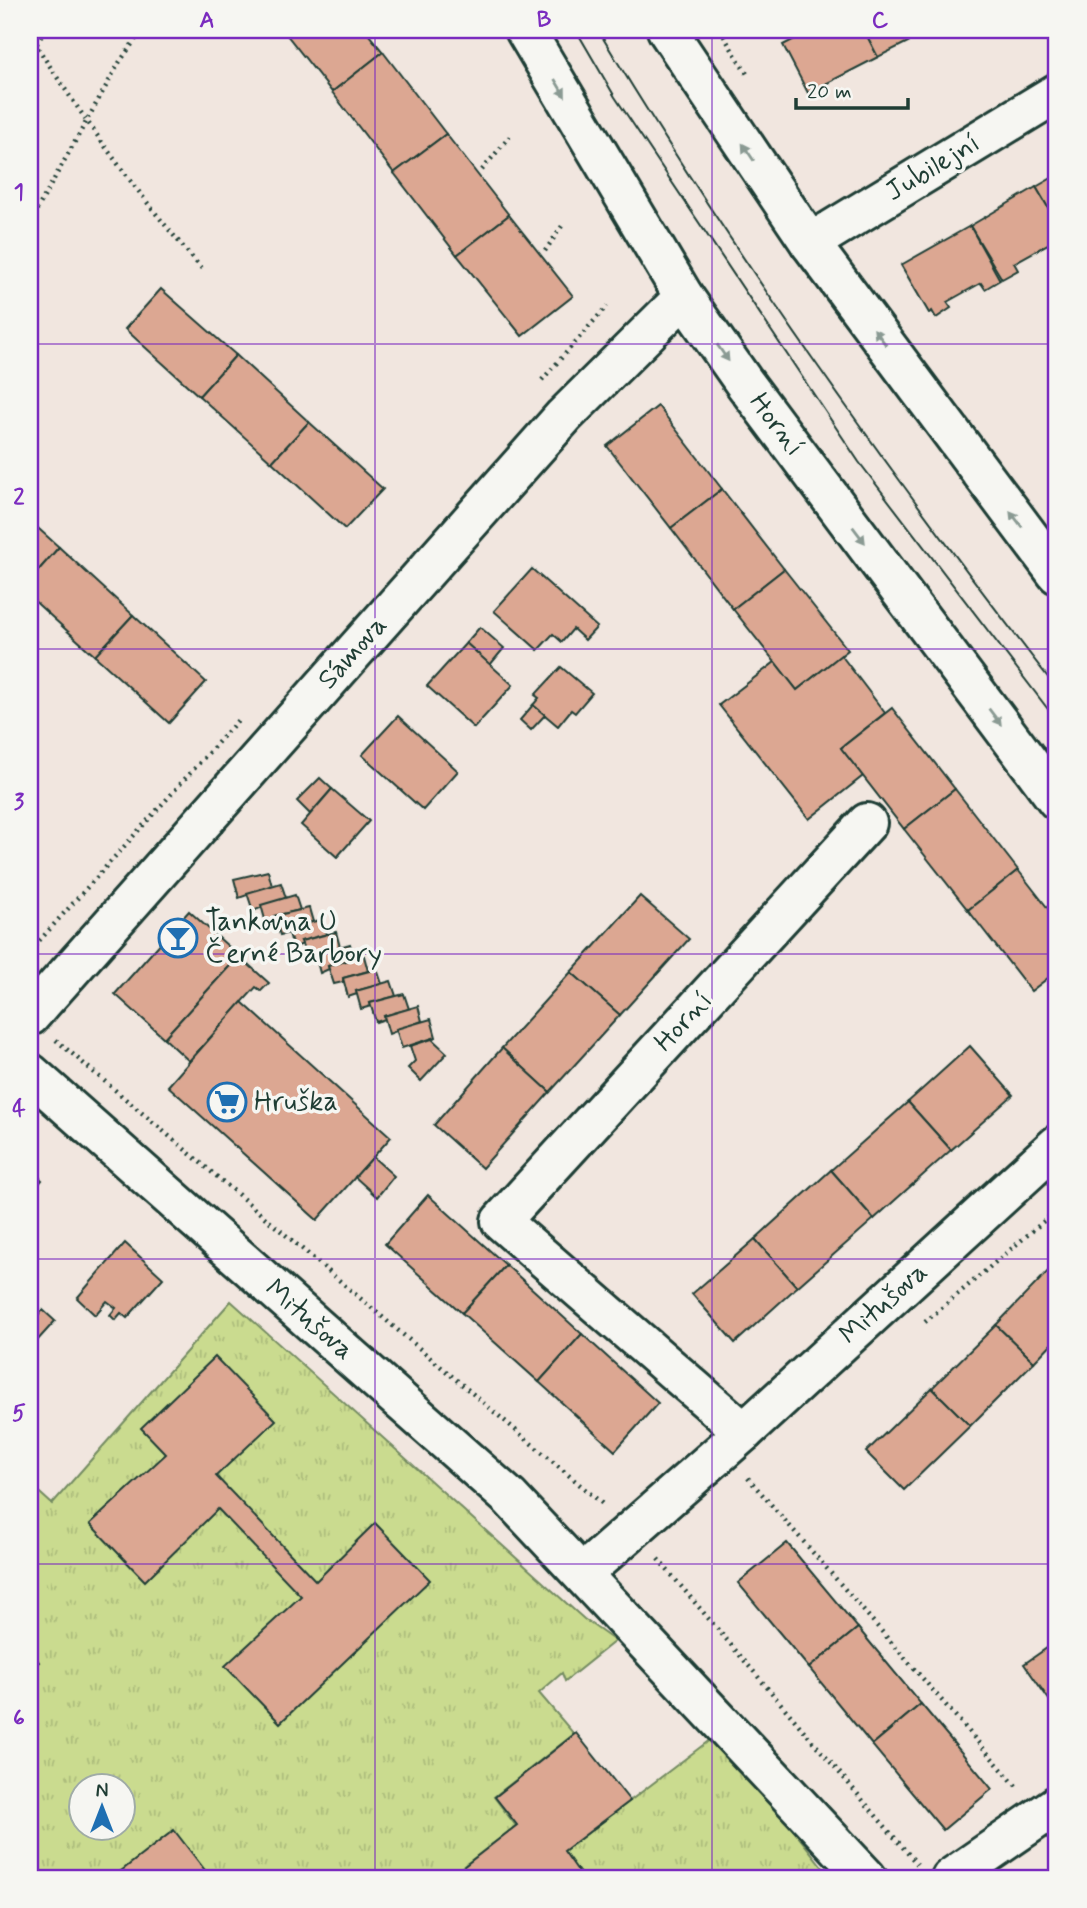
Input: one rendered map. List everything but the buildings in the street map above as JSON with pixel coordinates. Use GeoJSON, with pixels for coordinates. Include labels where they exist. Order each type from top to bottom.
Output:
{"type":"FeatureCollection","features":[{"type":"Feature","properties":{"kind":"street","name":"Horní"},"geometry":{"type":"LineString","coordinates":[[525,30],[684,297],[743,381],[1057,800]]}},
{"type":"Feature","properties":{"kind":"street"},"geometry":{"type":"LineString","coordinates":[[667,30],[810,243],[1057,574]]}},
{"type":"Feature","properties":{"kind":"street","name":"Jubilejní"},"geometry":{"type":"LineString","coordinates":[[810,243],[1057,93]]}},
{"type":"Feature","properties":{"kind":"street","name":"Sámova"},"geometry":{"type":"LineString","coordinates":[[30,1016],[564,416],[684,297]]}},
{"type":"Feature","properties":{"kind":"street","name":"Horní"},"geometry":{"type":"LineString","coordinates":[[750,1449],[501,1221],[867,823]]}},
{"type":"Feature","properties":{"kind":"street","name":"Mitušova"},"geometry":{"type":"LineString","coordinates":[[30,1073],[510,1498],[867,1878]]}},
{"type":"Feature","properties":{"kind":"street","name":"Mitušova"},"geometry":{"type":"LineString","coordinates":[[583,1573],[750,1449],[1057,1146]]}},
{"type":"Feature","properties":{"kind":"street"},"geometry":{"type":"LineString","coordinates":[[951,1878],[1050,1810]]}},
{"type":"Feature","properties":{"kind":"path"},"geometry":{"type":"LineString","coordinates":[[30,56],[45,30]]}},
{"type":"Feature","properties":{"kind":"path"},"geometry":{"type":"LineString","coordinates":[[30,222],[119,64],[142,30]]}},
{"type":"Feature","properties":{"kind":"path"},"geometry":{"type":"LineString","coordinates":[[36,45],[86,122],[154,213],[203,270]]}},
{"type":"Feature","properties":{"kind":"path"},"geometry":{"type":"LineString","coordinates":[[482,170],[511,135]]}},
{"type":"Feature","properties":{"kind":"path"},"geometry":{"type":"LineString","coordinates":[[545,251],[562,226]]}},
{"type":"Feature","properties":{"kind":"path"},"geometry":{"type":"LineString","coordinates":[[536,386],[607,306]]}},
{"type":"Feature","properties":{"kind":"path"},"geometry":{"type":"LineString","coordinates":[[30,951],[241,717]]}},
{"type":"Feature","properties":{"kind":"path"},"geometry":{"type":"LineString","coordinates":[[922,1325],[1057,1210]]}},
{"type":"Feature","properties":{"kind":"path"},"geometry":{"type":"LineString","coordinates":[[750,1449],[745,1475],[1050,1810]]}},
{"type":"Feature","properties":{"kind":"green space"},"geometry":{"type":"Polygon","coordinates":[[[231,1301],[584,1619],[615,1641],[565,1681],[562,1673],[539,1693],[574,1734],[494,1797],[516,1826],[448,1878],[30,1878],[30,1484],[52,1504],[231,1301]]]}},
{"type":"Feature","properties":{"kind":"green space"},"geometry":{"type":"Polygon","coordinates":[[[711,1739],[783,1817],[831,1878],[581,1878],[563,1852],[711,1739]]]}},
{"type":"Feature","properties":{"kind":"tram line"},"geometry":{"type":"LineString","coordinates":[[576,30],[615,97],[859,462],[1057,721]]}},
{"type":"Feature","properties":{"kind":"tram line"},"geometry":{"type":"LineString","coordinates":[[598,30],[705,200],[818,366],[876,448],[1057,689]]}},
{"type":"Feature","properties":{"kind":"place","name":"Tankovna U Černé Barbory"},"geometry":{"type":"Point","coordinates":[178,938]}},
{"type":"Feature","properties":{"kind":"place","name":"Hruška"},"geometry":{"type":"Point","coordinates":[227,1102]}}]}
